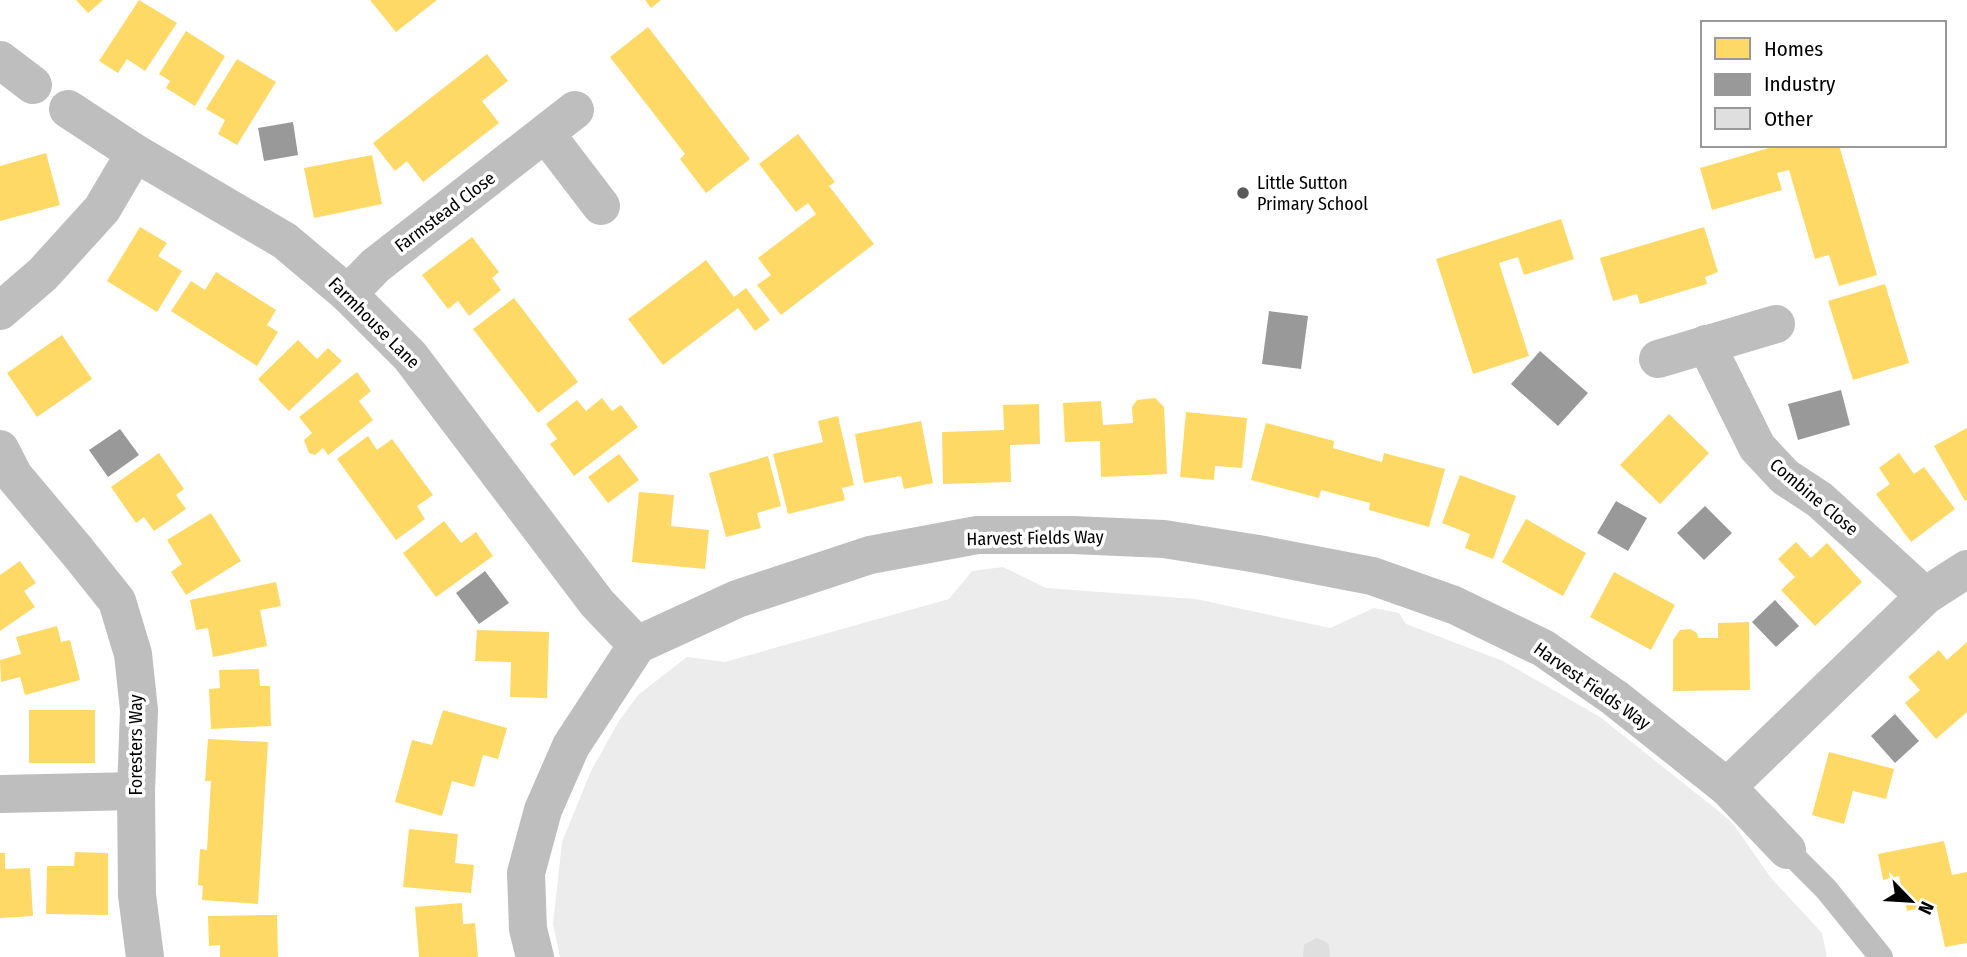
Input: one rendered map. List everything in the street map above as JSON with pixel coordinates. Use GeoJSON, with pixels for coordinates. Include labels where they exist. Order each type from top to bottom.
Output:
{"type":"FeatureCollection","features":[{"type":"Feature","properties":{"kind":"street"},"geometry":{"type":"LineString","coordinates":[[0,60],[33,85]]}},
{"type":"Feature","properties":{"kind":"street","name":"Farmhouse Lane"},"geometry":{"type":"LineString","coordinates":[[68,109],[135,153],[285,242],[348,294],[410,356],[597,603],[637,645]]}},
{"type":"Feature","properties":{"kind":"street","name":"Farmstead Close"},"geometry":{"type":"LineString","coordinates":[[348,294],[375,266],[575,110]]}},
{"type":"Feature","properties":{"kind":"street"},"geometry":{"type":"LineString","coordinates":[[546,134],[601,206]]}},
{"type":"Feature","properties":{"kind":"street"},"geometry":{"type":"LineString","coordinates":[[0,311],[43,274],[102,209],[135,153]]}},
{"type":"Feature","properties":{"kind":"street"},"geometry":{"type":"LineString","coordinates":[[1658,359],[1776,324]]}},
{"type":"Feature","properties":{"kind":"street","name":"Combine Close"},"geometry":{"type":"LineString","coordinates":[[1706,344],[1757,447],[1785,477],[1819,500],[1925,596]]}},
{"type":"Feature","properties":{"kind":"street","name":"Foresters Way"},"geometry":{"type":"LineString","coordinates":[[0,449],[14,476],[117,601],[133,654],[139,710],[136,791],[137,895],[145,957]]}},
{"type":"Feature","properties":{"kind":"street","name":"Harvest Fields Way"},"geometry":{"type":"LineString","coordinates":[[637,645],[737,599],[870,555],[977,535],[1164,539],[1258,554],[1372,576],[1454,605],[1543,648],[1615,698],[1727,787],[1787,850]]}},
{"type":"Feature","properties":{"kind":"street"},"geometry":{"type":"LineString","coordinates":[[1727,787],[1925,596],[1967,569]]}},
{"type":"Feature","properties":{"kind":"street"},"geometry":{"type":"LineString","coordinates":[[535,957],[528,929],[526,873],[542,810],[570,746],[637,645]]}},
{"type":"Feature","properties":{"kind":"street"},"geometry":{"type":"LineString","coordinates":[[0,794],[136,791]]}},
{"type":"Feature","properties":{"kind":"lane"},"geometry":{"type":"LineString","coordinates":[[1787,850],[1826,889],[1881,957]]}},
{"type":"Feature","properties":{"kind":"shaded area"},"geometry":{"type":"Polygon","coordinates":[[[1003,567],[1046,588],[1196,599],[1330,628],[1374,608],[1399,613],[1406,624],[1503,661],[1600,717],[1721,813],[1734,825],[1771,878],[1822,933],[1827,957],[560,957],[553,924],[562,842],[591,771],[619,721],[638,695],[687,657],[725,662],[949,599],[972,571],[1003,567]]]}},
{"type":"Feature","properties":{"kind":"building: Homes"},"geometry":{"type":"Polygon","coordinates":[[[76,0],[103,0],[88,13],[76,0]]]}},
{"type":"Feature","properties":{"kind":"building: Homes"},"geometry":{"type":"Polygon","coordinates":[[[139,0],[177,23],[145,71],[127,59],[118,73],[99,61],[139,0]]]}},
{"type":"Feature","properties":{"kind":"building: Homes"},"geometry":{"type":"Polygon","coordinates":[[[370,0],[437,0],[396,32],[370,0]]]}},
{"type":"Feature","properties":{"kind":"building: Homes"},"geometry":{"type":"Polygon","coordinates":[[[645,0],[661,0],[651,8],[645,0]]]}},
{"type":"Feature","properties":{"kind":"building: Homes"},"geometry":{"type":"Polygon","coordinates":[[[648,27],[750,159],[706,193],[680,159],[685,154],[610,57],[648,27]]]}},
{"type":"Feature","properties":{"kind":"building: Homes"},"geometry":{"type":"Polygon","coordinates":[[[186,31],[225,56],[195,106],[166,88],[170,81],[159,74],[186,31]]]}},
{"type":"Feature","properties":{"kind":"building: Homes"},"geometry":{"type":"Polygon","coordinates":[[[487,54],[508,81],[482,101],[499,123],[423,182],[407,161],[395,171],[373,143],[487,54]]]}},
{"type":"Feature","properties":{"kind":"building: Homes"},"geometry":{"type":"Polygon","coordinates":[[[237,59],[276,82],[237,145],[218,134],[225,120],[206,109],[237,59]]]}},
{"type":"Feature","properties":{"kind":"building: Homes"},"geometry":{"type":"Polygon","coordinates":[[[798,134],[835,182],[829,186],[874,244],[781,315],[757,285],[771,275],[758,258],[816,214],[808,203],[796,212],[759,164],[798,134]]]}},
{"type":"Feature","properties":{"kind":"building: Homes"},"geometry":{"type":"Polygon","coordinates":[[[1772,147],[1840,147],[1877,275],[1839,286],[1829,255],[1815,259],[1789,170],[1777,173],[1782,190],[1712,210],[1700,168],[1772,147]]]}},
{"type":"Feature","properties":{"kind":"building: Homes"},"geometry":{"type":"Polygon","coordinates":[[[46,153],[60,205],[0,221],[0,166],[46,153]]]}},
{"type":"Feature","properties":{"kind":"building: Homes"},"geometry":{"type":"Polygon","coordinates":[[[372,155],[382,204],[314,218],[304,168],[372,155]]]}},
{"type":"Feature","properties":{"kind":"building: Homes"},"geometry":{"type":"Polygon","coordinates":[[[1561,219],[1574,259],[1524,275],[1518,257],[1499,263],[1529,356],[1473,374],[1436,259],[1561,219]]]}},
{"type":"Feature","properties":{"kind":"building: Homes"},"geometry":{"type":"Polygon","coordinates":[[[140,227],[167,243],[158,256],[182,271],[157,312],[107,281],[140,227]]]}},
{"type":"Feature","properties":{"kind":"building: Homes"},"geometry":{"type":"Polygon","coordinates":[[[1704,227],[1718,272],[1705,277],[1707,284],[1640,304],[1637,294],[1613,301],[1600,258],[1704,227]]]}},
{"type":"Feature","properties":{"kind":"building: Homes"},"geometry":{"type":"Polygon","coordinates":[[[472,237],[499,272],[492,278],[501,290],[469,316],[458,301],[448,309],[422,275],[472,237]]]}},
{"type":"Feature","properties":{"kind":"building: Homes"},"geometry":{"type":"Polygon","coordinates":[[[706,260],[734,297],[746,288],[770,320],[755,331],[738,308],[663,365],[628,319],[706,260]]]}},
{"type":"Feature","properties":{"kind":"building: Homes"},"geometry":{"type":"Polygon","coordinates":[[[216,272],[276,310],[267,325],[278,332],[257,366],[171,311],[191,281],[205,290],[216,272]]]}},
{"type":"Feature","properties":{"kind":"building: Homes"},"geometry":{"type":"Polygon","coordinates":[[[1885,284],[1909,363],[1853,380],[1828,301],[1885,284]]]}},
{"type":"Feature","properties":{"kind":"building: Homes"},"geometry":{"type":"Polygon","coordinates":[[[514,298],[578,382],[538,413],[473,329],[514,298]]]}},
{"type":"Feature","properties":{"kind":"building: Homes"},"geometry":{"type":"Polygon","coordinates":[[[62,335],[92,379],[37,417],[7,373],[62,335]]]}},
{"type":"Feature","properties":{"kind":"building: Homes"},"geometry":{"type":"Polygon","coordinates":[[[298,340],[317,359],[328,348],[342,361],[289,411],[258,379],[298,340]]]}},
{"type":"Feature","properties":{"kind":"building: Homes"},"geometry":{"type":"Polygon","coordinates":[[[357,372],[371,391],[359,401],[373,420],[328,455],[323,448],[315,455],[309,453],[304,440],[312,433],[299,417],[357,372]]]}},
{"type":"Feature","properties":{"kind":"building: Homes"},"geometry":{"type":"Polygon","coordinates":[[[602,398],[612,411],[621,405],[638,427],[574,476],[550,444],[557,439],[546,424],[577,400],[586,411],[602,398]]]}},
{"type":"Feature","properties":{"kind":"building: Homes"},"geometry":{"type":"Polygon","coordinates":[[[1155,398],[1164,407],[1167,474],[1101,477],[1100,441],[1065,442],[1063,403],[1101,401],[1103,425],[1133,423],[1132,407],[1137,400],[1155,398]]]}},
{"type":"Feature","properties":{"kind":"building: Homes"},"geometry":{"type":"Polygon","coordinates":[[[1039,404],[1040,444],[1010,445],[1011,482],[943,484],[942,432],[1004,430],[1003,405],[1039,404]]]}},
{"type":"Feature","properties":{"kind":"building: Homes"},"geometry":{"type":"Polygon","coordinates":[[[1186,412],[1247,418],[1242,468],[1215,466],[1214,480],[1180,477],[1186,412]]]}},
{"type":"Feature","properties":{"kind":"building: Homes"},"geometry":{"type":"Polygon","coordinates":[[[1669,414],[1709,453],[1660,504],[1620,465],[1669,414]]]}},
{"type":"Feature","properties":{"kind":"building: Homes"},"geometry":{"type":"Polygon","coordinates":[[[838,416],[854,485],[842,488],[845,500],[788,514],[773,454],[823,442],[818,421],[838,416]]]}},
{"type":"Feature","properties":{"kind":"building: Homes"},"geometry":{"type":"Polygon","coordinates":[[[921,421],[933,483],[904,489],[901,476],[864,483],[855,434],[921,421]]]}},
{"type":"Feature","properties":{"kind":"building: Homes"},"geometry":{"type":"Polygon","coordinates":[[[1266,423],[1334,441],[1333,448],[1382,462],[1384,453],[1445,469],[1429,527],[1369,510],[1370,503],[1321,490],[1319,498],[1251,480],[1266,423]]]}},
{"type":"Feature","properties":{"kind":"building: Homes"},"geometry":{"type":"Polygon","coordinates":[[[1967,428],[1967,500],[1965,501],[1934,446],[1967,428]]]}},
{"type":"Feature","properties":{"kind":"building: Homes"},"geometry":{"type":"Polygon","coordinates":[[[368,436],[377,450],[392,439],[433,495],[417,506],[425,519],[396,540],[337,459],[368,436]]]}},
{"type":"Feature","properties":{"kind":"building: Homes"},"geometry":{"type":"Polygon","coordinates":[[[159,453],[184,489],[176,495],[186,509],[154,531],[144,517],[136,523],[111,487],[159,453]]]}},
{"type":"Feature","properties":{"kind":"building: Homes"},"geometry":{"type":"Polygon","coordinates":[[[1899,453],[1914,474],[1924,467],[1955,509],[1911,542],[1876,494],[1890,484],[1879,468],[1899,453]]]}},
{"type":"Feature","properties":{"kind":"building: Homes"},"geometry":{"type":"Polygon","coordinates":[[[619,454],[639,480],[608,503],[588,477],[619,454]]]}},
{"type":"Feature","properties":{"kind":"building: Homes"},"geometry":{"type":"Polygon","coordinates":[[[768,456],[781,506],[757,513],[761,528],[726,537],[709,473],[768,456]]]}},
{"type":"Feature","properties":{"kind":"building: Homes"},"geometry":{"type":"Polygon","coordinates":[[[1460,475],[1516,496],[1493,559],[1465,548],[1470,534],[1442,523],[1460,475]]]}},
{"type":"Feature","properties":{"kind":"building: Homes"},"geometry":{"type":"Polygon","coordinates":[[[639,492],[674,495],[671,526],[709,530],[705,569],[632,562],[639,492]]]}},
{"type":"Feature","properties":{"kind":"building: Homes"},"geometry":{"type":"Polygon","coordinates":[[[211,513],[241,561],[186,595],[171,572],[182,564],[167,540],[211,513]]]}},
{"type":"Feature","properties":{"kind":"building: Homes"},"geometry":{"type":"Polygon","coordinates":[[[1526,519],[1586,553],[1563,596],[1502,562],[1526,519]]]}},
{"type":"Feature","properties":{"kind":"building: Homes"},"geometry":{"type":"Polygon","coordinates":[[[444,521],[461,543],[476,532],[493,556],[436,597],[403,553],[444,521]]]}},
{"type":"Feature","properties":{"kind":"building: Homes"},"geometry":{"type":"Polygon","coordinates":[[[1796,542],[1811,558],[1827,543],[1862,582],[1815,626],[1781,590],[1795,577],[1778,559],[1796,542]]]}},
{"type":"Feature","properties":{"kind":"building: Homes"},"geometry":{"type":"Polygon","coordinates":[[[20,561],[36,583],[24,591],[35,607],[0,631],[0,575],[20,561]]]}},
{"type":"Feature","properties":{"kind":"building: Homes"},"geometry":{"type":"Polygon","coordinates":[[[1614,572],[1675,605],[1651,650],[1590,617],[1614,572]]]}},
{"type":"Feature","properties":{"kind":"building: Homes"},"geometry":{"type":"Polygon","coordinates":[[[276,582],[281,606],[260,610],[267,646],[213,657],[208,628],[196,630],[190,600],[276,582]]]}},
{"type":"Feature","properties":{"kind":"building: Homes"},"geometry":{"type":"Polygon","coordinates":[[[1749,622],[1750,690],[1673,691],[1673,640],[1680,630],[1690,629],[1697,633],[1698,638],[1718,638],[1718,623],[1749,622]]]}},
{"type":"Feature","properties":{"kind":"building: Homes"},"geometry":{"type":"Polygon","coordinates":[[[57,626],[61,642],[70,640],[80,680],[25,695],[20,677],[1,682],[0,660],[21,654],[16,637],[57,626]]]}},
{"type":"Feature","properties":{"kind":"building: Homes"},"geometry":{"type":"Polygon","coordinates":[[[477,630],[549,632],[547,698],[510,697],[511,662],[475,661],[477,630]]]}},
{"type":"Feature","properties":{"kind":"building: Homes"},"geometry":{"type":"Polygon","coordinates":[[[1967,642],[1967,712],[1936,739],[1905,703],[1920,690],[1908,677],[1939,650],[1947,660],[1967,642]]]}},
{"type":"Feature","properties":{"kind":"building: Homes"},"geometry":{"type":"Polygon","coordinates":[[[259,669],[260,686],[270,686],[271,726],[211,729],[209,689],[220,688],[219,670],[259,669]]]}},
{"type":"Feature","properties":{"kind":"building: Homes"},"geometry":{"type":"Polygon","coordinates":[[[29,710],[95,710],[95,763],[29,763],[29,710]]]}},
{"type":"Feature","properties":{"kind":"building: Homes"},"geometry":{"type":"Polygon","coordinates":[[[443,710],[507,728],[498,759],[483,755],[474,787],[452,781],[442,816],[395,802],[412,740],[432,745],[443,710]]]}},
{"type":"Feature","properties":{"kind":"building: Homes"},"geometry":{"type":"Polygon","coordinates":[[[208,739],[268,742],[258,904],[202,900],[203,886],[198,885],[200,849],[207,850],[211,781],[205,781],[208,739]]]}},
{"type":"Feature","properties":{"kind":"building: Homes"},"geometry":{"type":"Polygon","coordinates":[[[1829,752],[1894,769],[1886,799],[1853,791],[1844,824],[1812,815],[1829,752]]]}},
{"type":"Feature","properties":{"kind":"building: Homes"},"geometry":{"type":"Polygon","coordinates":[[[409,829],[458,834],[455,863],[474,865],[471,893],[403,887],[409,829]]]}},
{"type":"Feature","properties":{"kind":"building: Homes"},"geometry":{"type":"Polygon","coordinates":[[[1944,841],[1952,875],[1967,872],[1967,943],[1945,947],[1936,905],[1907,911],[1899,876],[1883,880],[1878,854],[1944,841]]]}},
{"type":"Feature","properties":{"kind":"building: Homes"},"geometry":{"type":"Polygon","coordinates":[[[75,852],[108,853],[108,915],[46,914],[47,866],[74,866],[75,852]]]}},
{"type":"Feature","properties":{"kind":"building: Homes"},"geometry":{"type":"Polygon","coordinates":[[[0,853],[5,853],[5,869],[30,868],[33,916],[0,918],[0,853]]]}},
{"type":"Feature","properties":{"kind":"building: Homes"},"geometry":{"type":"Polygon","coordinates":[[[462,903],[463,924],[475,923],[478,957],[419,957],[415,907],[462,903]]]}},
{"type":"Feature","properties":{"kind":"building: Homes"},"geometry":{"type":"Polygon","coordinates":[[[277,915],[278,957],[220,957],[220,945],[209,946],[208,916],[277,915]]]}},
{"type":"Feature","properties":{"kind":"building: Industry"},"geometry":{"type":"Polygon","coordinates":[[[293,122],[298,155],[264,161],[258,128],[293,122]]]}},
{"type":"Feature","properties":{"kind":"building: Industry"},"geometry":{"type":"Polygon","coordinates":[[[1269,311],[1308,316],[1301,369],[1262,364],[1269,311]]]}},
{"type":"Feature","properties":{"kind":"building: Industry"},"geometry":{"type":"Polygon","coordinates":[[[1540,351],[1588,393],[1558,426],[1511,384],[1540,351]]]}},
{"type":"Feature","properties":{"kind":"building: Industry"},"geometry":{"type":"Polygon","coordinates":[[[1841,390],[1850,425],[1798,440],[1788,404],[1841,390]]]}},
{"type":"Feature","properties":{"kind":"building: Industry"},"geometry":{"type":"Polygon","coordinates":[[[120,429],[139,455],[108,477],[89,450],[120,429]]]}},
{"type":"Feature","properties":{"kind":"building: Industry"},"geometry":{"type":"Polygon","coordinates":[[[1616,501],[1647,518],[1628,551],[1597,533],[1616,501]]]}},
{"type":"Feature","properties":{"kind":"building: Industry"},"geometry":{"type":"Polygon","coordinates":[[[1705,506],[1732,533],[1704,560],[1677,533],[1705,506]]]}},
{"type":"Feature","properties":{"kind":"building: Industry"},"geometry":{"type":"Polygon","coordinates":[[[485,571],[509,603],[479,624],[456,593],[485,571]]]}},
{"type":"Feature","properties":{"kind":"building: Industry"},"geometry":{"type":"Polygon","coordinates":[[[1775,600],[1799,626],[1776,647],[1752,622],[1775,600]]]}},
{"type":"Feature","properties":{"kind":"building: Industry"},"geometry":{"type":"Polygon","coordinates":[[[1895,714],[1919,741],[1895,763],[1871,736],[1895,714]]]}},
{"type":"Feature","properties":{"kind":"building: Other"},"geometry":{"type":"Polygon","coordinates":[[[1316,938],[1329,945],[1330,957],[1303,957],[1304,945],[1316,938]]]}},
{"type":"Feature","properties":{"kind":"place","name":"Little Sutton Primary School"},"geometry":{"type":"Point","coordinates":[1243,193]}}]}
